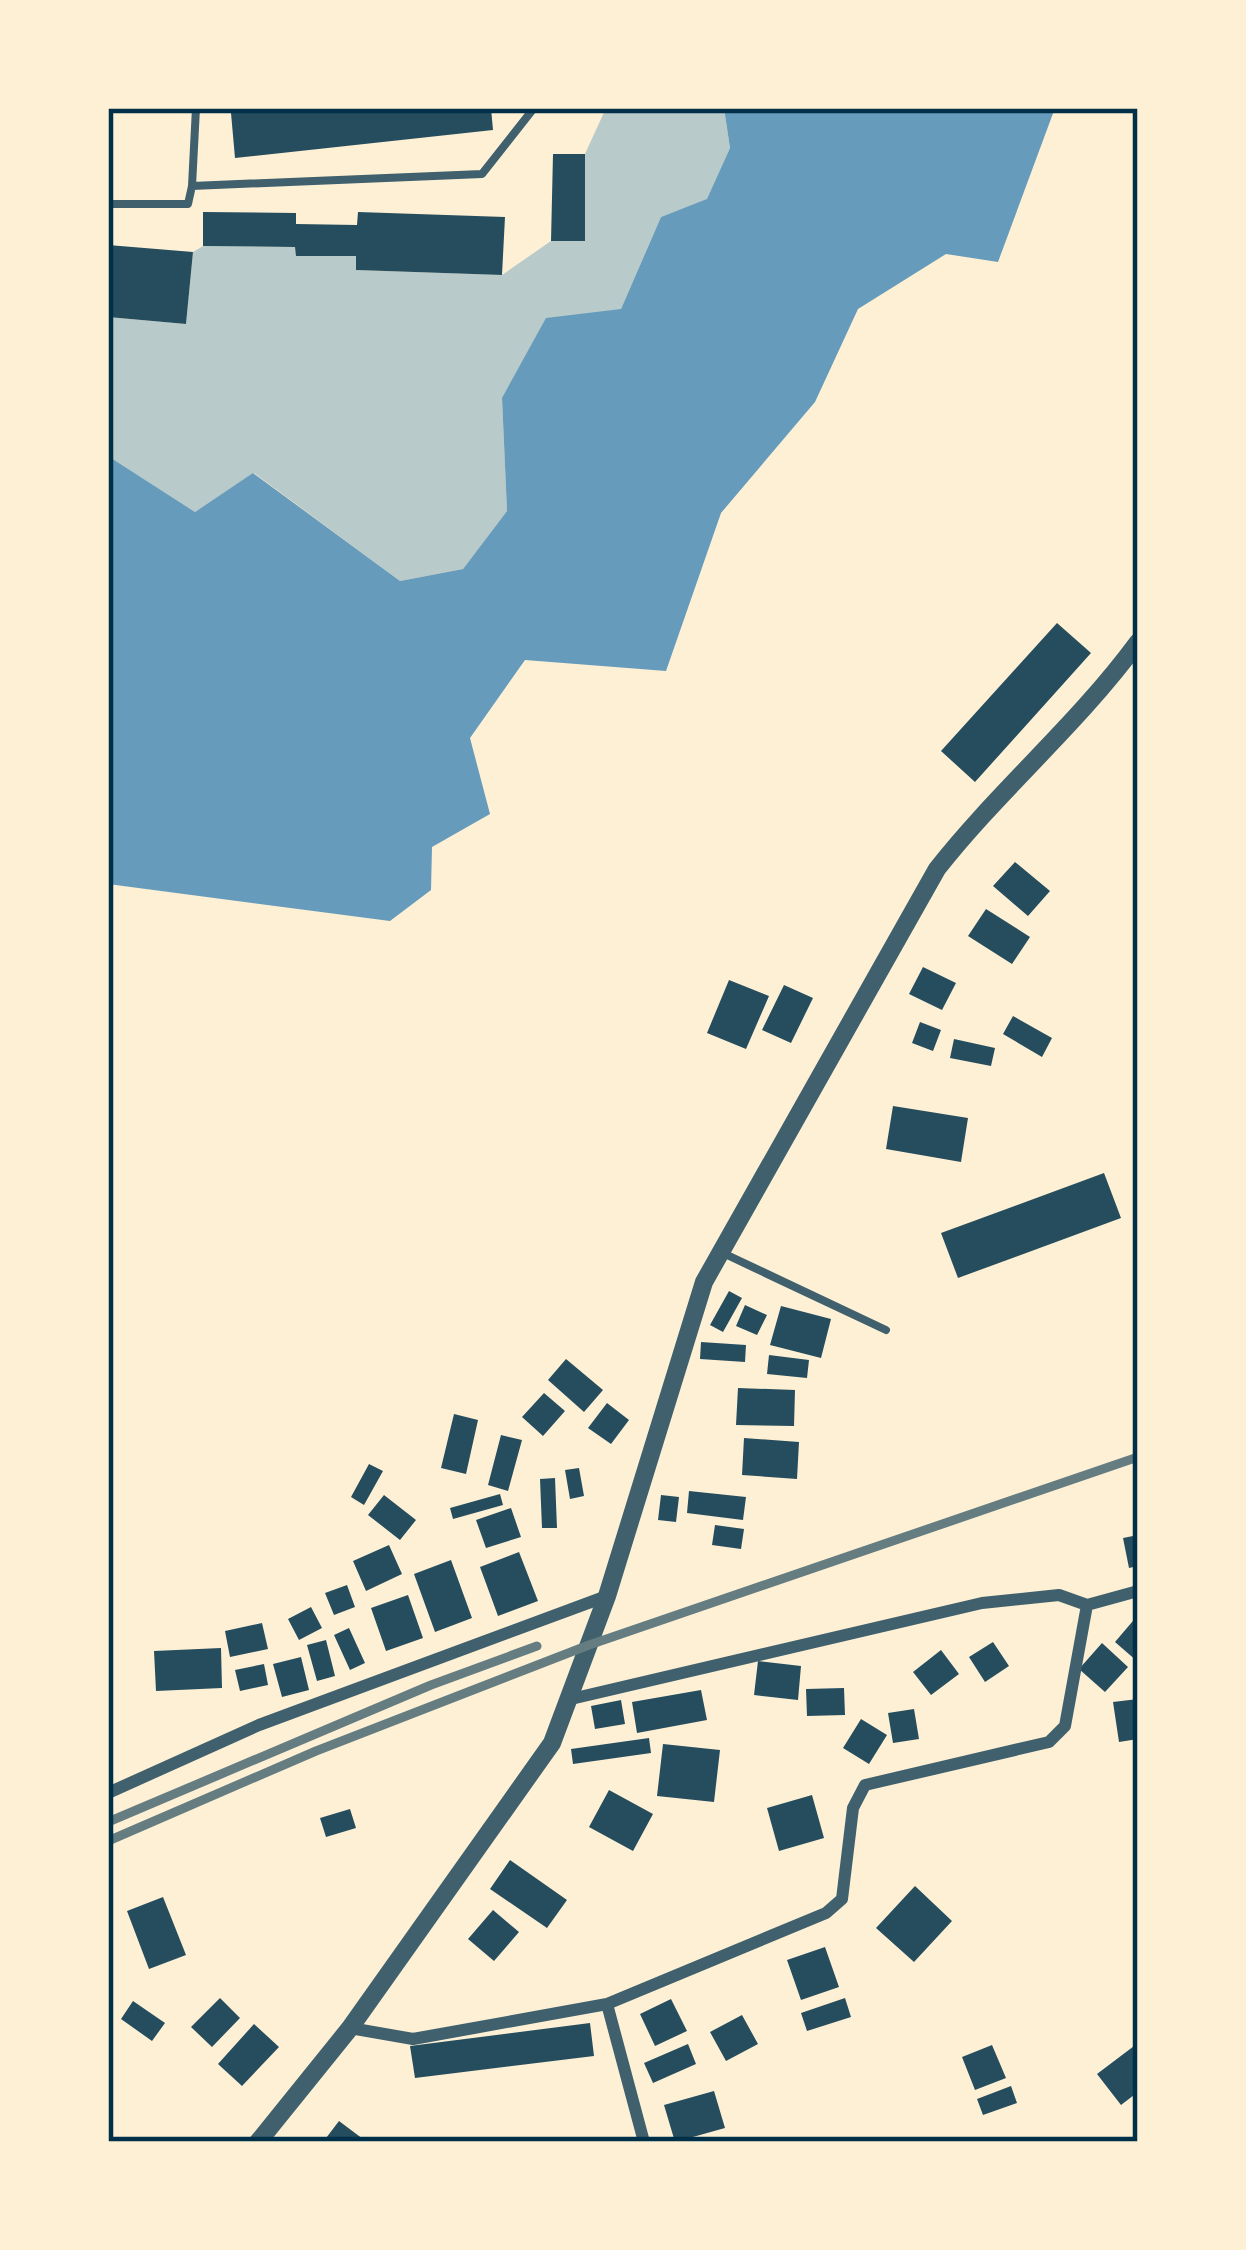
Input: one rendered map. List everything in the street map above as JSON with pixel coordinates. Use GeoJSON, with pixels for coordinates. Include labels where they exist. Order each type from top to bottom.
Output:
{"type":"FeatureCollection","features":[{"type":"Feature","properties":{"kind":"street"},"geometry":{"type":"LineString","coordinates":[[258,2142],[350,2028],[552,1743],[607,1596],[686,1327],[718,1251],[938,869],[987,808],[1064,735],[1138,642]]}},
{"type":"Feature","properties":{"kind":"street"},"geometry":{"type":"LineString","coordinates":[[571,1699],[982,1603],[1059,1595],[1087,1605],[1138,1592]]}},
{"type":"Feature","properties":{"kind":"street"},"geometry":{"type":"LineString","coordinates":[[108,1793],[318,1702],[607,1596]]}},
{"type":"Feature","properties":{"kind":"street"},"geometry":{"type":"LineString","coordinates":[[350,2028],[413,2039],[607,2004],[826,1913],[842,1899],[853,1808],[865,1785],[1049,1742],[1065,1726],[1087,1605]]}},
{"type":"Feature","properties":{"kind":"street"},"geometry":{"type":"LineString","coordinates":[[607,2004],[644,2142]]}},
{"type":"Feature","properties":{"kind":"lane"},"geometry":{"type":"LineString","coordinates":[[108,204],[188,204],[196,108]]}},
{"type":"Feature","properties":{"kind":"lane"},"geometry":{"type":"LineString","coordinates":[[192,186],[482,174],[533,108]]}},
{"type":"Feature","properties":{"kind":"lane"},"geometry":{"type":"LineString","coordinates":[[718,1251],[886,1330]]}},
{"type":"Feature","properties":{"kind":"shaded area"},"geometry":{"type":"Polygon","coordinates":[[[606,108],[724,108],[730,148],[707,200],[661,217],[621,309],[502,398],[507,511],[463,569],[400,581],[254,473],[195,512],[108,456],[108,317],[186,324],[193,252],[203,246],[295,247],[297,256],[356,256],[357,270],[502,275],[551,241],[584,241],[585,154],[606,108]]]}},
{"type":"Feature","properties":{"kind":"water"},"geometry":{"type":"Polygon","coordinates":[[[724,108],[1055,108],[998,262],[946,254],[858,309],[815,402],[721,513],[666,671],[525,660],[470,738],[490,814],[432,847],[431,890],[390,921],[108,884],[108,456],[195,512],[253,473],[400,581],[463,569],[507,511],[502,398],[546,318],[621,309],[661,217],[707,199],[730,148],[724,108]]]}},
{"type":"Feature","properties":{"kind":"building"},"geometry":{"type":"Polygon","coordinates":[[[274,108],[491,108],[493,130],[235,158],[231,113],[274,108]]]}},
{"type":"Feature","properties":{"kind":"building"},"geometry":{"type":"Polygon","coordinates":[[[553,154],[585,154],[585,241],[551,241],[553,154]]]}},
{"type":"Feature","properties":{"kind":"building"},"geometry":{"type":"Polygon","coordinates":[[[203,212],[296,213],[296,224],[357,225],[358,212],[505,217],[502,275],[356,270],[356,256],[296,256],[295,247],[203,246],[203,212]]]}},
{"type":"Feature","properties":{"kind":"building"},"geometry":{"type":"Polygon","coordinates":[[[108,245],[193,252],[186,324],[108,317],[108,245]]]}},
{"type":"Feature","properties":{"kind":"building"},"geometry":{"type":"Polygon","coordinates":[[[1057,623],[1091,653],[975,782],[941,751],[1057,623]]]}},
{"type":"Feature","properties":{"kind":"building"},"geometry":{"type":"Polygon","coordinates":[[[1015,862],[1050,891],[1028,916],[993,886],[1015,862]]]}},
{"type":"Feature","properties":{"kind":"building"},"geometry":{"type":"Polygon","coordinates":[[[986,909],[1030,937],[1012,964],[968,936],[986,909]]]}},
{"type":"Feature","properties":{"kind":"building"},"geometry":{"type":"Polygon","coordinates":[[[923,967],[956,983],[942,1010],[909,994],[923,967]]]}},
{"type":"Feature","properties":{"kind":"building"},"geometry":{"type":"Polygon","coordinates":[[[729,980],[769,996],[746,1049],[707,1033],[729,980]]]}},
{"type":"Feature","properties":{"kind":"building"},"geometry":{"type":"Polygon","coordinates":[[[784,985],[813,998],[791,1043],[762,1030],[784,985]]]}},
{"type":"Feature","properties":{"kind":"building"},"geometry":{"type":"Polygon","coordinates":[[[1013,1016],[1052,1038],[1042,1057],[1003,1034],[1013,1016]]]}},
{"type":"Feature","properties":{"kind":"building"},"geometry":{"type":"Polygon","coordinates":[[[920,1022],[941,1030],[933,1051],[912,1043],[920,1022]]]}},
{"type":"Feature","properties":{"kind":"building"},"geometry":{"type":"Polygon","coordinates":[[[954,1039],[995,1048],[991,1066],[950,1058],[954,1039]]]}},
{"type":"Feature","properties":{"kind":"building"},"geometry":{"type":"Polygon","coordinates":[[[893,1106],[968,1118],[961,1162],[886,1149],[893,1106]]]}},
{"type":"Feature","properties":{"kind":"building"},"geometry":{"type":"Polygon","coordinates":[[[1104,1173],[1121,1218],[958,1278],[941,1233],[1104,1173]]]}},
{"type":"Feature","properties":{"kind":"building"},"geometry":{"type":"Polygon","coordinates":[[[729,1291],[742,1298],[723,1332],[710,1325],[729,1291]]]}},
{"type":"Feature","properties":{"kind":"building"},"geometry":{"type":"Polygon","coordinates":[[[745,1305],[767,1315],[757,1335],[736,1326],[745,1305]]]}},
{"type":"Feature","properties":{"kind":"building"},"geometry":{"type":"Polygon","coordinates":[[[781,1306],[831,1319],[821,1358],[770,1345],[781,1306]]]}},
{"type":"Feature","properties":{"kind":"building"},"geometry":{"type":"Polygon","coordinates":[[[701,1342],[746,1345],[745,1362],[700,1359],[701,1342]]]}},
{"type":"Feature","properties":{"kind":"building"},"geometry":{"type":"Polygon","coordinates":[[[769,1355],[809,1360],[807,1378],[767,1374],[769,1355]]]}},
{"type":"Feature","properties":{"kind":"building"},"geometry":{"type":"Polygon","coordinates":[[[566,1359],[603,1390],[584,1412],[548,1380],[566,1359]]]}},
{"type":"Feature","properties":{"kind":"building"},"geometry":{"type":"Polygon","coordinates":[[[738,1388],[795,1390],[794,1426],[736,1425],[738,1388]]]}},
{"type":"Feature","properties":{"kind":"building"},"geometry":{"type":"Polygon","coordinates":[[[544,1393],[565,1411],[543,1436],[522,1417],[544,1393]]]}},
{"type":"Feature","properties":{"kind":"building"},"geometry":{"type":"Polygon","coordinates":[[[607,1403],[629,1420],[611,1444],[588,1428],[607,1403]]]}},
{"type":"Feature","properties":{"kind":"building"},"geometry":{"type":"Polygon","coordinates":[[[454,1414],[478,1420],[466,1474],[441,1468],[454,1414]]]}},
{"type":"Feature","properties":{"kind":"building"},"geometry":{"type":"Polygon","coordinates":[[[501,1435],[522,1440],[508,1491],[488,1485],[501,1435]]]}},
{"type":"Feature","properties":{"kind":"building"},"geometry":{"type":"Polygon","coordinates":[[[744,1438],[799,1442],[797,1479],[742,1475],[744,1438]]]}},
{"type":"Feature","properties":{"kind":"building"},"geometry":{"type":"Polygon","coordinates":[[[369,1464],[383,1471],[364,1505],[351,1497],[369,1464]]]}},
{"type":"Feature","properties":{"kind":"building"},"geometry":{"type":"Polygon","coordinates":[[[579,1468],[584,1496],[570,1499],[565,1470],[579,1468]]]}},
{"type":"Feature","properties":{"kind":"building"},"geometry":{"type":"Polygon","coordinates":[[[555,1478],[557,1528],[542,1528],[540,1479],[555,1478]]]}},
{"type":"Feature","properties":{"kind":"building"},"geometry":{"type":"Polygon","coordinates":[[[689,1491],[746,1497],[743,1520],[687,1513],[689,1491]]]}},
{"type":"Feature","properties":{"kind":"building"},"geometry":{"type":"Polygon","coordinates":[[[500,1494],[503,1505],[453,1519],[450,1508],[500,1494]]]}},
{"type":"Feature","properties":{"kind":"building"},"geometry":{"type":"Polygon","coordinates":[[[384,1495],[416,1520],[400,1540],[368,1515],[384,1495]]]}},
{"type":"Feature","properties":{"kind":"building"},"geometry":{"type":"Polygon","coordinates":[[[661,1495],[679,1497],[676,1522],[658,1520],[661,1495]]]}},
{"type":"Feature","properties":{"kind":"building"},"geometry":{"type":"Polygon","coordinates":[[[511,1508],[521,1537],[486,1548],[476,1520],[511,1508]]]}},
{"type":"Feature","properties":{"kind":"building"},"geometry":{"type":"Polygon","coordinates":[[[715,1525],[744,1529],[741,1549],[712,1545],[715,1525]]]}},
{"type":"Feature","properties":{"kind":"building"},"geometry":{"type":"Polygon","coordinates":[[[1138,1535],[1138,1566],[1129,1568],[1123,1538],[1138,1535]]]}},
{"type":"Feature","properties":{"kind":"building"},"geometry":{"type":"Polygon","coordinates":[[[389,1545],[402,1574],[366,1591],[353,1561],[389,1545]]]}},
{"type":"Feature","properties":{"kind":"building"},"geometry":{"type":"Polygon","coordinates":[[[519,1552],[538,1601],[498,1616],[480,1567],[519,1552]]]}},
{"type":"Feature","properties":{"kind":"building"},"geometry":{"type":"Polygon","coordinates":[[[451,1560],[472,1618],[435,1632],[414,1574],[451,1560]]]}},
{"type":"Feature","properties":{"kind":"building"},"geometry":{"type":"Polygon","coordinates":[[[347,1585],[355,1607],[334,1615],[325,1593],[347,1585]]]}},
{"type":"Feature","properties":{"kind":"building"},"geometry":{"type":"Polygon","coordinates":[[[408,1595],[423,1638],[386,1651],[371,1608],[408,1595]]]}},
{"type":"Feature","properties":{"kind":"building"},"geometry":{"type":"Polygon","coordinates":[[[311,1607],[322,1628],[299,1640],[288,1619],[311,1607]]]}},
{"type":"Feature","properties":{"kind":"building"},"geometry":{"type":"Polygon","coordinates":[[[1138,1615],[1138,1662],[1115,1642],[1138,1615]]]}},
{"type":"Feature","properties":{"kind":"building"},"geometry":{"type":"Polygon","coordinates":[[[262,1623],[268,1649],[230,1657],[225,1631],[262,1623]]]}},
{"type":"Feature","properties":{"kind":"building"},"geometry":{"type":"Polygon","coordinates":[[[349,1628],[365,1663],[350,1670],[334,1635],[349,1628]]]}},
{"type":"Feature","properties":{"kind":"building"},"geometry":{"type":"Polygon","coordinates":[[[326,1640],[335,1676],[317,1681],[307,1645],[326,1640]]]}},
{"type":"Feature","properties":{"kind":"building"},"geometry":{"type":"Polygon","coordinates":[[[993,1642],[1009,1666],[985,1682],[969,1657],[993,1642]]]}},
{"type":"Feature","properties":{"kind":"building"},"geometry":{"type":"Polygon","coordinates":[[[1102,1643],[1128,1667],[1105,1692],[1079,1669],[1102,1643]]]}},
{"type":"Feature","properties":{"kind":"building"},"geometry":{"type":"Polygon","coordinates":[[[221,1648],[222,1688],[156,1691],[154,1651],[221,1648]]]}},
{"type":"Feature","properties":{"kind":"building"},"geometry":{"type":"Polygon","coordinates":[[[941,1650],[959,1674],[931,1695],[913,1672],[941,1650]]]}},
{"type":"Feature","properties":{"kind":"building"},"geometry":{"type":"Polygon","coordinates":[[[301,1657],[309,1690],[282,1697],[273,1664],[301,1657]]]}},
{"type":"Feature","properties":{"kind":"building"},"geometry":{"type":"Polygon","coordinates":[[[758,1661],[801,1666],[798,1700],[754,1695],[758,1661]]]}},
{"type":"Feature","properties":{"kind":"building"},"geometry":{"type":"Polygon","coordinates":[[[264,1664],[268,1685],[240,1691],[235,1670],[264,1664]]]}},
{"type":"Feature","properties":{"kind":"building"},"geometry":{"type":"Polygon","coordinates":[[[844,1688],[845,1715],[807,1716],[806,1689],[844,1688]]]}},
{"type":"Feature","properties":{"kind":"building"},"geometry":{"type":"Polygon","coordinates":[[[701,1690],[707,1720],[637,1733],[632,1702],[701,1690]]]}},
{"type":"Feature","properties":{"kind":"building"},"geometry":{"type":"Polygon","coordinates":[[[1138,1699],[1138,1739],[1119,1742],[1113,1702],[1138,1699]]]}},
{"type":"Feature","properties":{"kind":"building"},"geometry":{"type":"Polygon","coordinates":[[[621,1700],[625,1724],[595,1729],[591,1706],[621,1700]]]}},
{"type":"Feature","properties":{"kind":"building"},"geometry":{"type":"Polygon","coordinates":[[[914,1709],[919,1739],[893,1743],[888,1713],[914,1709]]]}},
{"type":"Feature","properties":{"kind":"building"},"geometry":{"type":"Polygon","coordinates":[[[861,1719],[887,1735],[869,1764],[843,1748],[861,1719]]]}},
{"type":"Feature","properties":{"kind":"building"},"geometry":{"type":"Polygon","coordinates":[[[649,1738],[651,1753],[573,1764],[571,1749],[649,1738]]]}},
{"type":"Feature","properties":{"kind":"building"},"geometry":{"type":"Polygon","coordinates":[[[663,1744],[720,1750],[714,1802],[657,1796],[663,1744]]]}},
{"type":"Feature","properties":{"kind":"building"},"geometry":{"type":"Polygon","coordinates":[[[609,1790],[653,1814],[633,1851],[589,1827],[609,1790]]]}},
{"type":"Feature","properties":{"kind":"building"},"geometry":{"type":"Polygon","coordinates":[[[812,1795],[824,1838],[779,1851],[767,1808],[812,1795]]]}},
{"type":"Feature","properties":{"kind":"building"},"geometry":{"type":"Polygon","coordinates":[[[350,1809],[356,1828],[326,1837],[320,1818],[350,1809]]]}},
{"type":"Feature","properties":{"kind":"building"},"geometry":{"type":"Polygon","coordinates":[[[510,1860],[567,1900],[547,1928],[490,1889],[510,1860]]]}},
{"type":"Feature","properties":{"kind":"building"},"geometry":{"type":"Polygon","coordinates":[[[915,1886],[952,1921],[914,1962],[876,1928],[915,1886]]]}},
{"type":"Feature","properties":{"kind":"building"},"geometry":{"type":"Polygon","coordinates":[[[163,1897],[186,1955],[149,1969],[127,1911],[163,1897]]]}},
{"type":"Feature","properties":{"kind":"building"},"geometry":{"type":"Polygon","coordinates":[[[493,1910],[519,1932],[494,1961],[468,1939],[493,1910]]]}},
{"type":"Feature","properties":{"kind":"building"},"geometry":{"type":"Polygon","coordinates":[[[825,1947],[839,1987],[801,2000],[787,1960],[825,1947]]]}},
{"type":"Feature","properties":{"kind":"building"},"geometry":{"type":"Polygon","coordinates":[[[220,1998],[240,2018],[212,2047],[191,2027],[220,1998]]]}},
{"type":"Feature","properties":{"kind":"building"},"geometry":{"type":"Polygon","coordinates":[[[845,1998],[851,2017],[807,2031],[801,2013],[845,1998]]]}},
{"type":"Feature","properties":{"kind":"building"},"geometry":{"type":"Polygon","coordinates":[[[671,1999],[687,2031],[655,2046],[640,2014],[671,1999]]]}},
{"type":"Feature","properties":{"kind":"building"},"geometry":{"type":"Polygon","coordinates":[[[133,2001],[165,2023],[152,2041],[121,2019],[133,2001]]]}},
{"type":"Feature","properties":{"kind":"building"},"geometry":{"type":"Polygon","coordinates":[[[742,2015],[758,2044],[726,2061],[710,2032],[742,2015]]]}},
{"type":"Feature","properties":{"kind":"building"},"geometry":{"type":"Polygon","coordinates":[[[590,2023],[594,2056],[415,2078],[410,2046],[590,2023]]]}},
{"type":"Feature","properties":{"kind":"building"},"geometry":{"type":"Polygon","coordinates":[[[254,2024],[279,2047],[242,2086],[218,2064],[254,2024]]]}},
{"type":"Feature","properties":{"kind":"building"},"geometry":{"type":"Polygon","coordinates":[[[1138,2043],[1138,2092],[1121,2105],[1097,2074],[1138,2043]]]}},
{"type":"Feature","properties":{"kind":"building"},"geometry":{"type":"Polygon","coordinates":[[[688,2044],[696,2064],[653,2083],[644,2063],[688,2044]]]}},
{"type":"Feature","properties":{"kind":"building"},"geometry":{"type":"Polygon","coordinates":[[[992,2045],[1006,2078],[975,2090],[962,2057],[992,2045]]]}},
{"type":"Feature","properties":{"kind":"building"},"geometry":{"type":"Polygon","coordinates":[[[1011,2086],[1017,2103],[983,2115],[977,2099],[1011,2086]]]}},
{"type":"Feature","properties":{"kind":"building"},"geometry":{"type":"Polygon","coordinates":[[[714,2091],[725,2128],[675,2142],[664,2105],[714,2091]]]}},
{"type":"Feature","properties":{"kind":"building"},"geometry":{"type":"Polygon","coordinates":[[[339,2121],[367,2142],[323,2142],[339,2121]]]}},
{"type":"Feature","properties":{"kind":"railway"},"geometry":{"type":"LineString","coordinates":[[108,1841],[316,1751],[589,1645],[1138,1457]]}},
{"type":"Feature","properties":{"kind":"railway"},"geometry":{"type":"LineString","coordinates":[[108,1822],[431,1685],[537,1646]]}}]}
